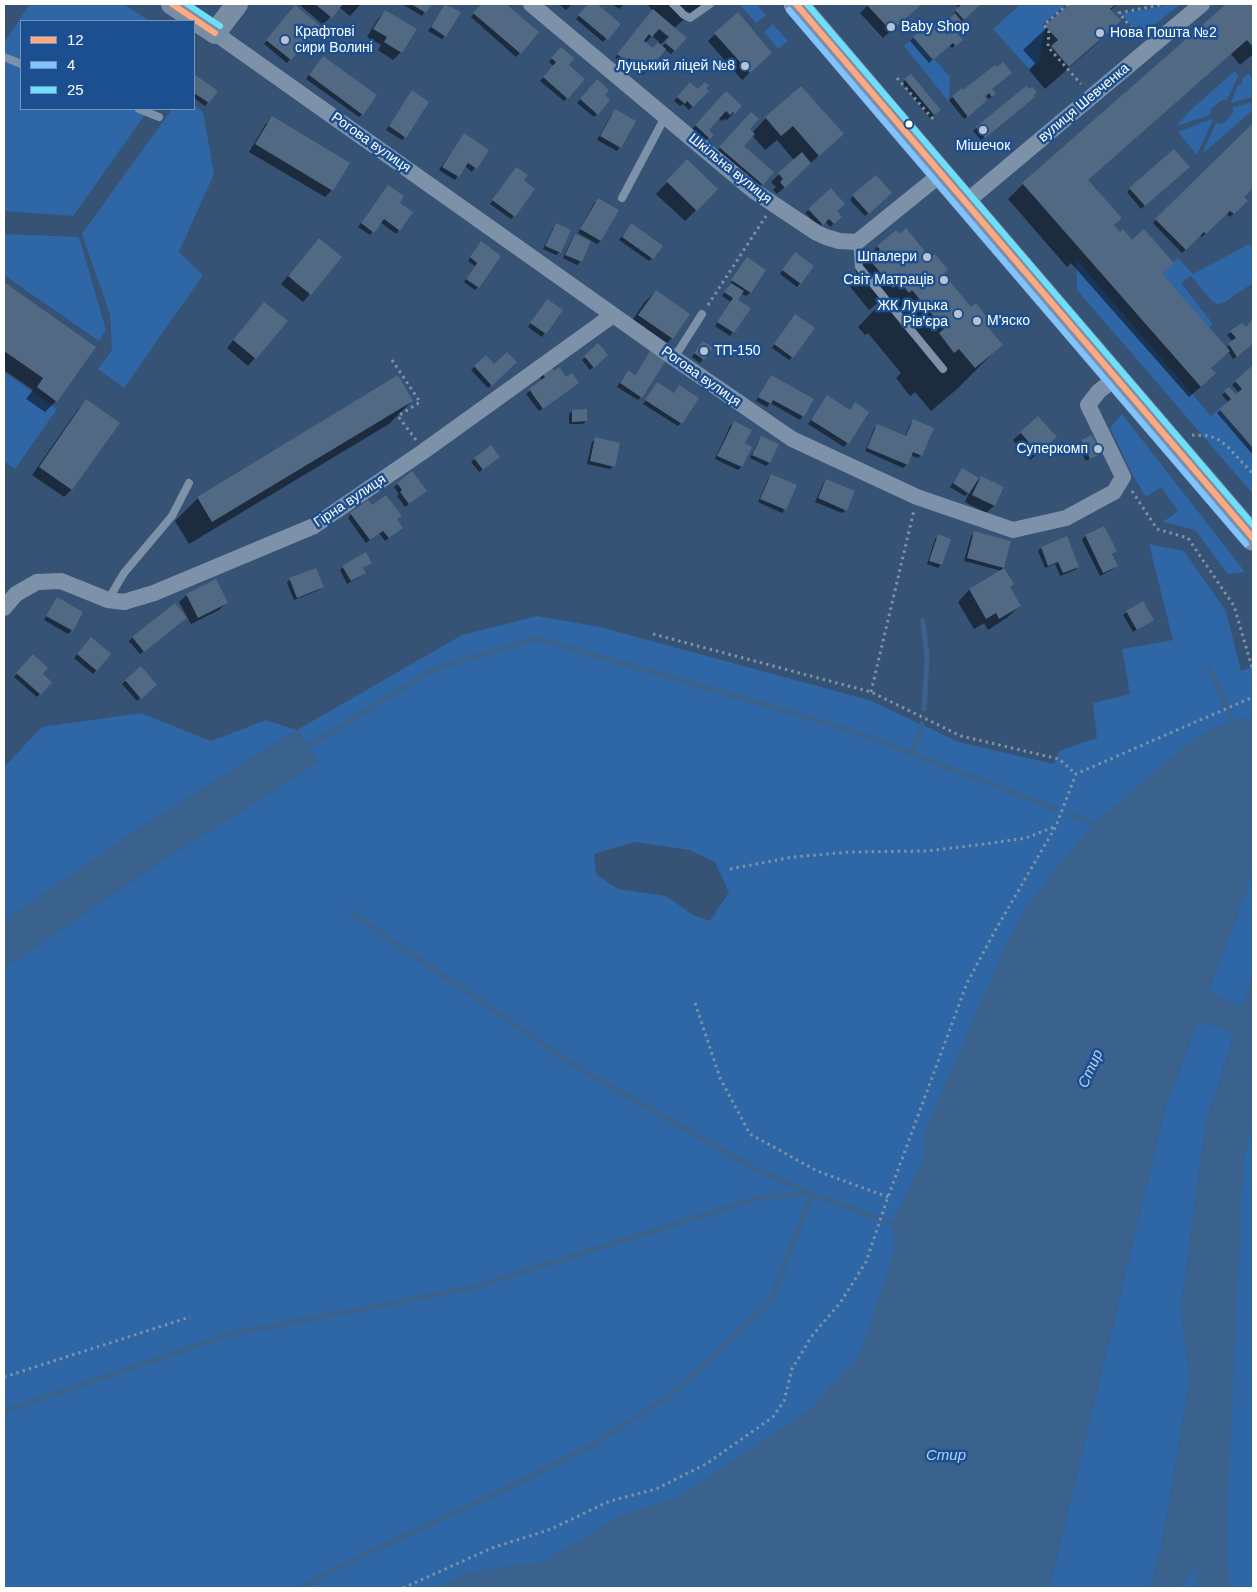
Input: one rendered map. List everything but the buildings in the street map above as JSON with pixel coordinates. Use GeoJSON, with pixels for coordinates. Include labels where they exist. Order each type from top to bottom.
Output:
{"type":"FeatureCollection","features":[{"type":"Feature","properties":{"kind":"main road"},"geometry":{"type":"LineString","coordinates":[[172,4],[215,33],[237,4]]}},
{"type":"Feature","properties":{"kind":"main road"},"geometry":{"type":"LineString","coordinates":[[796,4],[1253,538]]}},
{"type":"Feature","properties":{"kind":"street","name":"Шкільна вулиця"},"geometry":{"type":"LineString","coordinates":[[531,4],[754,191],[826,237],[857,242]]}},
{"type":"Feature","properties":{"kind":"street","name":"вулиця Шевченка"},"geometry":{"type":"LineString","coordinates":[[966,202],[1202,4]]}},
{"type":"Feature","properties":{"kind":"street","name":"Рогова вулиця"},"geometry":{"type":"LineString","coordinates":[[215,33],[674,358],[792,439],[917,497],[1013,530],[1066,518],[1114,492],[1123,478]]}},
{"type":"Feature","properties":{"kind":"street"},"geometry":{"type":"LineString","coordinates":[[857,242],[941,174]]}},
{"type":"Feature","properties":{"kind":"street","name":"Гірна вулиця"},"geometry":{"type":"LineString","coordinates":[[4,608],[16,594],[37,582],[61,581],[108,600],[124,602],[154,593],[314,526],[424,451],[613,315]]}},
{"type":"Feature","properties":{"kind":"street"},"geometry":{"type":"LineString","coordinates":[[1116,378],[1099,391],[1088,405],[1123,478]]}},
{"type":"Feature","properties":{"kind":"lane"},"geometry":{"type":"LineString","coordinates":[[673,4],[690,18],[710,4]]}},
{"type":"Feature","properties":{"kind":"lane"},"geometry":{"type":"LineString","coordinates":[[4,57],[20,64]]}},
{"type":"Feature","properties":{"kind":"lane"},"geometry":{"type":"LineString","coordinates":[[142,110],[160,117]]}},
{"type":"Feature","properties":{"kind":"lane"},"geometry":{"type":"LineString","coordinates":[[622,198],[665,117]]}},
{"type":"Feature","properties":{"kind":"lane"},"geometry":{"type":"LineString","coordinates":[[857,242],[859,267],[943,369]]}},
{"type":"Feature","properties":{"kind":"lane"},"geometry":{"type":"LineString","coordinates":[[674,358],[702,314]]}},
{"type":"Feature","properties":{"kind":"lane"},"geometry":{"type":"LineString","coordinates":[[108,600],[124,573],[172,516],[189,483]]}},
{"type":"Feature","properties":{"kind":"path"},"geometry":{"type":"LineString","coordinates":[[1068,4],[1044,25],[1049,32],[1048,47],[1081,84]]}},
{"type":"Feature","properties":{"kind":"path"},"geometry":{"type":"LineString","coordinates":[[1140,38],[1119,13],[1164,4]]}},
{"type":"Feature","properties":{"kind":"path"},"geometry":{"type":"LineString","coordinates":[[897,78],[934,120]]}},
{"type":"Feature","properties":{"kind":"path"},"geometry":{"type":"LineString","coordinates":[[702,314],[774,205]]}},
{"type":"Feature","properties":{"kind":"path"},"geometry":{"type":"LineString","coordinates":[[392,360],[420,402],[398,416],[424,451]]}},
{"type":"Feature","properties":{"kind":"path"},"geometry":{"type":"LineString","coordinates":[[1192,435],[1210,436],[1219,440],[1253,474]]}},
{"type":"Feature","properties":{"kind":"path"},"geometry":{"type":"LineString","coordinates":[[1123,478],[1157,529],[1188,538],[1234,606],[1253,671]]}},
{"type":"Feature","properties":{"kind":"path"},"geometry":{"type":"LineString","coordinates":[[871,692],[917,497]]}},
{"type":"Feature","properties":{"kind":"path"},"geometry":{"type":"LineString","coordinates":[[653,634],[871,692],[961,736],[1059,759],[1076,774]]}},
{"type":"Feature","properties":{"kind":"path"},"geometry":{"type":"LineString","coordinates":[[403,1588],[492,1548],[551,1529],[610,1501],[656,1489],[706,1464],[773,1417],[784,1401],[792,1369],[811,1337],[840,1303],[866,1262],[888,1196],[967,983],[1056,826],[1076,774],[1253,697]]}},
{"type":"Feature","properties":{"kind":"path"},"geometry":{"type":"LineString","coordinates":[[730,870],[793,857],[850,852],[926,851],[985,844],[1026,838],[1056,826]]}},
{"type":"Feature","properties":{"kind":"path"},"geometry":{"type":"LineString","coordinates":[[695,1003],[720,1078],[750,1134],[817,1171],[888,1196]]}},
{"type":"Feature","properties":{"kind":"path"},"geometry":{"type":"LineString","coordinates":[[4,1377],[190,1317]]}},
{"type":"Feature","properties":{"kind":"shaded area"},"geometry":{"type":"Polygon","coordinates":[[[30,4],[123,4],[148,20],[20,20],[20,110],[148,110],[73,216],[4,211],[4,43],[30,4]]]}},
{"type":"Feature","properties":{"kind":"shaded area"},"geometry":{"type":"Polygon","coordinates":[[[739,4],[756,4],[766,15],[756,23],[739,4]]]}},
{"type":"Feature","properties":{"kind":"shaded area"},"geometry":{"type":"Polygon","coordinates":[[[1021,4],[1066,4],[1042,25],[1046,30],[1044,32],[1039,62],[1030,70],[993,29],[1021,4]]]}},
{"type":"Feature","properties":{"kind":"shaded area"},"geometry":{"type":"Polygon","coordinates":[[[1181,4],[1140,36],[1122,14],[1181,4]]]}},
{"type":"Feature","properties":{"kind":"shaded area"},"geometry":{"type":"Polygon","coordinates":[[[773,24],[788,41],[778,49],[764,32],[773,24]]]}},
{"type":"Feature","properties":{"kind":"shaded area"},"geometry":{"type":"Polygon","coordinates":[[[914,38],[950,77],[949,102],[904,46],[914,38]]]}},
{"type":"Feature","properties":{"kind":"shaded area"},"geometry":{"type":"Polygon","coordinates":[[[1235,71],[1238,76],[1227,100],[1222,100],[1211,109],[1210,115],[1177,126],[1185,115],[1235,71]]]}},
{"type":"Feature","properties":{"kind":"shaded area"},"geometry":{"type":"Polygon","coordinates":[[[1249,74],[1253,79],[1253,97],[1232,103],[1238,85],[1241,85],[1244,76],[1249,74]]]}},
{"type":"Feature","properties":{"kind":"shaded area"},"geometry":{"type":"Polygon","coordinates":[[[1253,102],[1253,110],[1202,154],[1216,123],[1221,124],[1225,122],[1233,113],[1233,107],[1253,102]]]}},
{"type":"Feature","properties":{"kind":"shaded area"},"geometry":{"type":"Polygon","coordinates":[[[195,106],[203,112],[214,174],[179,252],[203,275],[124,388],[98,369],[112,350],[110,315],[82,234],[171,110],[195,110],[195,106]]]}},
{"type":"Feature","properties":{"kind":"shaded area"},"geometry":{"type":"Polygon","coordinates":[[[1211,119],[1213,120],[1196,154],[1178,132],[1211,119]]]}},
{"type":"Feature","properties":{"kind":"shaded area"},"geometry":{"type":"Polygon","coordinates":[[[4,234],[79,237],[106,330],[99,341],[4,275],[4,234]]]}},
{"type":"Feature","properties":{"kind":"shaded area"},"geometry":{"type":"Polygon","coordinates":[[[1249,244],[1253,246],[1253,283],[1223,303],[1217,304],[1212,301],[1191,276],[1181,283],[1213,324],[1209,327],[1162,273],[1178,258],[1193,274],[1249,244]]]}},
{"type":"Feature","properties":{"kind":"shaded area"},"geometry":{"type":"Polygon","coordinates":[[[1076,259],[1211,416],[1219,409],[1253,448],[1253,494],[1077,290],[1076,259]]]}},
{"type":"Feature","properties":{"kind":"shaded area"},"geometry":{"type":"Polygon","coordinates":[[[4,372],[57,409],[15,469],[4,461],[4,372]]]}},
{"type":"Feature","properties":{"kind":"shaded area"},"geometry":{"type":"Polygon","coordinates":[[[1122,414],[1245,572],[1228,574],[1195,530],[1163,522],[1178,511],[1161,487],[1146,497],[1132,474],[1110,428],[1122,414]]]}},
{"type":"Feature","properties":{"kind":"shaded area"},"geometry":{"type":"Polygon","coordinates":[[[1149,544],[1184,551],[1226,611],[1241,671],[1253,667],[1253,716],[1214,727],[866,1399],[574,1588],[4,1588],[4,968],[168,857],[318,762],[297,730],[462,635],[537,616],[600,627],[869,700],[959,742],[1054,764],[1059,751],[1097,738],[1093,703],[1130,694],[1122,649],[1173,640],[1149,544]],[[635,842],[594,854],[596,874],[618,889],[666,896],[693,915],[710,921],[729,892],[715,862],[689,850],[635,842]]]}},
{"type":"Feature","properties":{"kind":"shaded area"},"geometry":{"type":"Polygon","coordinates":[[[141,713],[211,741],[266,720],[297,730],[146,824],[4,921],[4,767],[42,727],[141,713]]]}},
{"type":"Feature","properties":{"kind":"shaded area"},"geometry":{"type":"Polygon","coordinates":[[[1253,873],[1253,975],[1243,1006],[1208,992],[1253,873]]]}},
{"type":"Feature","properties":{"kind":"shaded area"},"geometry":{"type":"Polygon","coordinates":[[[1198,1020],[1235,1033],[1206,1124],[1181,1308],[1190,1379],[1161,1551],[1150,1588],[1049,1588],[1165,1109],[1198,1020]]]}},
{"type":"Feature","properties":{"kind":"shaded area"},"geometry":{"type":"Polygon","coordinates":[[[1253,1124],[1253,1588],[1182,1588],[1196,1563],[1243,1160],[1253,1124]]]}},
{"type":"Feature","properties":{"kind":"water","name":"Стир"},"geometry":{"type":"Polygon","coordinates":[[[1253,716],[1253,873],[1208,992],[1243,1006],[1253,975],[1253,1124],[1243,1160],[1226,1541],[1230,1588],[1196,1588],[1195,1564],[1182,1588],[1150,1588],[1161,1551],[1190,1379],[1181,1308],[1206,1124],[1235,1034],[1198,1020],[1165,1109],[1049,1588],[435,1588],[469,1572],[545,1561],[619,1516],[681,1496],[809,1410],[859,1355],[895,1248],[892,1223],[924,1158],[925,1131],[1005,947],[1025,909],[1059,864],[1095,823],[1183,747],[1214,727],[1253,716]]]}},
{"type":"Feature","properties":{"kind":"water"},"geometry":{"type":"Polygon","coordinates":[[[297,730],[318,762],[168,857],[4,968],[4,921],[146,824],[297,730]]]}},
{"type":"Feature","properties":{"kind":"waterway"},"geometry":{"type":"LineString","coordinates":[[923,621],[927,657],[924,709]]}},
{"type":"Feature","properties":{"kind":"waterway"},"geometry":{"type":"LineString","coordinates":[[304,749],[434,669],[537,638],[850,730],[1054,808]]}},
{"type":"Feature","properties":{"kind":"waterway"},"geometry":{"type":"LineString","coordinates":[[1210,668],[1236,727]]}},
{"type":"Feature","properties":{"kind":"waterway"},"geometry":{"type":"LineString","coordinates":[[913,754],[922,724]]}},
{"type":"Feature","properties":{"kind":"waterway"},"geometry":{"type":"LineString","coordinates":[[1070,814],[1100,826]]}},
{"type":"Feature","properties":{"kind":"waterway"},"geometry":{"type":"LineString","coordinates":[[353,914],[580,1069],[761,1172],[812,1194],[897,1225]]}},
{"type":"Feature","properties":{"kind":"waterway"},"geometry":{"type":"LineString","coordinates":[[4,1411],[231,1334],[471,1288],[762,1197],[812,1194],[770,1302],[672,1394],[598,1442],[503,1490],[336,1568],[302,1588]]}},
{"type":"Feature","properties":{"kind":"transit line","name":"12"},"geometry":{"type":"LineString","coordinates":[[172,4],[215,33]]}},
{"type":"Feature","properties":{"kind":"transit line","name":"25"},"geometry":{"type":"LineString","coordinates":[[187,4],[220,26]]}},
{"type":"Feature","properties":{"kind":"transit line","name":"12"},"geometry":{"type":"LineString","coordinates":[[796,4],[1253,538]]}},
{"type":"Feature","properties":{"kind":"transit line","name":"25"},"geometry":{"type":"LineString","coordinates":[[807,4],[1253,525]]}},
{"type":"Feature","properties":{"kind":"transit line","name":"4"},"geometry":{"type":"LineString","coordinates":[[789,10],[1246,544]]}},
{"type":"Feature","properties":{"kind":"place","name":"Baby Shop"},"geometry":{"type":"Point","coordinates":[891,27]}},
{"type":"Feature","properties":{"kind":"place","name":"Нова Пошта №2"},"geometry":{"type":"Point","coordinates":[1100,33]}},
{"type":"Feature","properties":{"kind":"place","name":"Крафтові сири Волині"},"geometry":{"type":"Point","coordinates":[285,40]}},
{"type":"Feature","properties":{"kind":"place","name":"Луцький ліцей №8"},"geometry":{"type":"Point","coordinates":[745,66]}},
{"type":"Feature","properties":{"kind":"place","name":"Мішечок"},"geometry":{"type":"Point","coordinates":[983,130]}},
{"type":"Feature","properties":{"kind":"place","name":"Шпалери"},"geometry":{"type":"Point","coordinates":[927,257]}},
{"type":"Feature","properties":{"kind":"place","name":"Світ Матраців"},"geometry":{"type":"Point","coordinates":[944,280]}},
{"type":"Feature","properties":{"kind":"place","name":"ЖК Луцька Рів'єра"},"geometry":{"type":"Point","coordinates":[958,314]}},
{"type":"Feature","properties":{"kind":"place","name":"М'яско"},"geometry":{"type":"Point","coordinates":[977,321]}},
{"type":"Feature","properties":{"kind":"place","name":"ТП-150"},"geometry":{"type":"Point","coordinates":[704,351]}},
{"type":"Feature","properties":{"kind":"place","name":"Суперкомп"},"geometry":{"type":"Point","coordinates":[1098,449]}}]}
